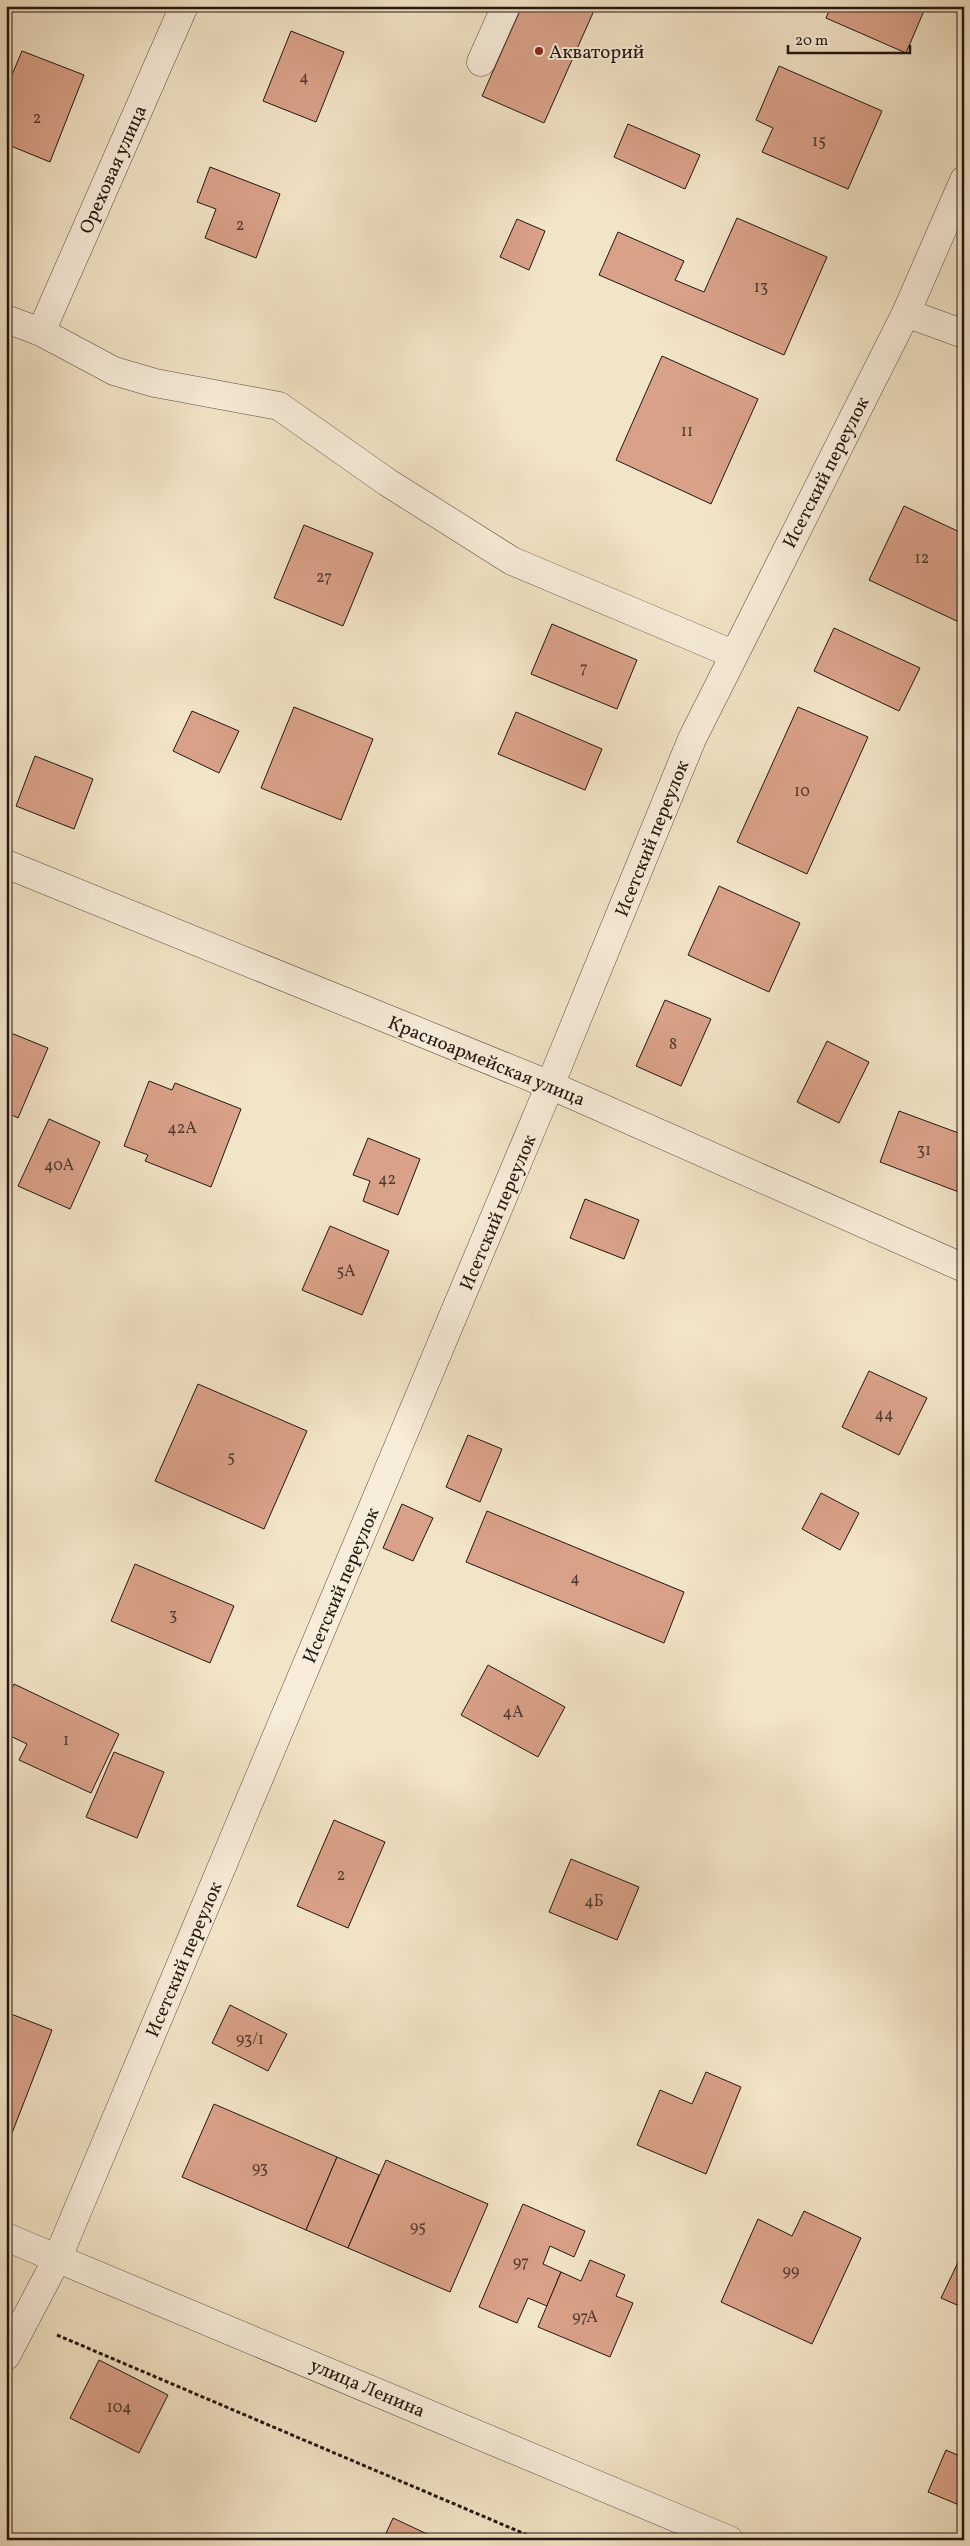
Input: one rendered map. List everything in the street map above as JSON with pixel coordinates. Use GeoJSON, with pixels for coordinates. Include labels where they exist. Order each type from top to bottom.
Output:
{"type":"FeatureCollection","features":[{"type":"Feature","properties":{"kind":"street","name":"Ореховая улица"},"geometry":{"type":"LineString","coordinates":[[41,332],[184,6]]}},
{"type":"Feature","properties":{"kind":"street"},"geometry":{"type":"LineString","coordinates":[[481,62],[506,6]]}},
{"type":"Feature","properties":{"kind":"street","name":"Исетский переулок"},"geometry":{"type":"LineString","coordinates":[[6,2356],[58,2257],[550,1085],[692,739],[733,654],[906,313],[964,180]]}},
{"type":"Feature","properties":{"kind":"street"},"geometry":{"type":"LineString","coordinates":[[906,313],[964,334]]}},
{"type":"Feature","properties":{"kind":"street"},"geometry":{"type":"LineString","coordinates":[[6,318],[41,332],[114,371],[155,383],[279,406],[387,482],[512,561],[733,654]]}},
{"type":"Feature","properties":{"kind":"street","name":"Красноармейская улица"},"geometry":{"type":"LineString","coordinates":[[6,864],[550,1085],[964,1268]]}},
{"type":"Feature","properties":{"kind":"street","name":"улица Ленина"},"geometry":{"type":"LineString","coordinates":[[6,2236],[729,2540]]}},
{"type":"Feature","properties":{"kind":"path"},"geometry":{"type":"LineString","coordinates":[[24,2321],[539,2540]]}},
{"type":"Feature","properties":{"kind":"building","name":"Акваторий"},"geometry":{"type":"Polygon","coordinates":[[[522,6],[596,6],[544,123],[482,96],[522,6]]]}},
{"type":"Feature","properties":{"kind":"building"},"geometry":{"type":"Polygon","coordinates":[[[831,6],[926,6],[906,53],[826,18],[831,6]]]}},
{"type":"Feature","properties":{"kind":"building"},"geometry":{"type":"Polygon","coordinates":[[[291,31],[344,52],[316,122],[263,101],[291,31]]]}},
{"type":"Feature","properties":{"kind":"building"},"geometry":{"type":"Polygon","coordinates":[[[22,51],[84,75],[50,162],[6,144],[6,89],[22,51]]]}},
{"type":"Feature","properties":{"kind":"building"},"geometry":{"type":"Polygon","coordinates":[[[779,66],[882,111],[848,189],[762,152],[773,128],[756,120],[779,66]]]}},
{"type":"Feature","properties":{"kind":"building"},"geometry":{"type":"Polygon","coordinates":[[[628,124],[700,155],[685,189],[614,157],[628,124]]]}},
{"type":"Feature","properties":{"kind":"building"},"geometry":{"type":"Polygon","coordinates":[[[210,167],[280,194],[256,258],[205,238],[216,209],[197,202],[210,167]]]}},
{"type":"Feature","properties":{"kind":"building"},"geometry":{"type":"Polygon","coordinates":[[[737,218],[827,257],[784,355],[599,275],[618,232],[684,261],[675,280],[704,292],[737,218]]]}},
{"type":"Feature","properties":{"kind":"building"},"geometry":{"type":"Polygon","coordinates":[[[517,219],[545,231],[529,270],[500,257],[517,219]]]}},
{"type":"Feature","properties":{"kind":"building"},"geometry":{"type":"Polygon","coordinates":[[[662,356],[758,399],[711,504],[616,460],[662,356]]]}},
{"type":"Feature","properties":{"kind":"building"},"geometry":{"type":"Polygon","coordinates":[[[904,506],[964,534],[964,617],[961,623],[869,580],[904,506]]]}},
{"type":"Feature","properties":{"kind":"building"},"geometry":{"type":"Polygon","coordinates":[[[304,525],[373,553],[343,626],[274,598],[304,525]]]}},
{"type":"Feature","properties":{"kind":"building"},"geometry":{"type":"Polygon","coordinates":[[[552,624],[637,660],[617,709],[531,674],[552,624]]]}},
{"type":"Feature","properties":{"kind":"building"},"geometry":{"type":"Polygon","coordinates":[[[834,628],[920,668],[899,711],[814,671],[834,628]]]}},
{"type":"Feature","properties":{"kind":"building"},"geometry":{"type":"Polygon","coordinates":[[[294,707],[373,739],[341,820],[261,788],[294,707]]]}},
{"type":"Feature","properties":{"kind":"building"},"geometry":{"type":"Polygon","coordinates":[[[798,707],[868,737],[807,874],[737,842],[798,707]]]}},
{"type":"Feature","properties":{"kind":"building"},"geometry":{"type":"Polygon","coordinates":[[[192,711],[239,731],[219,773],[173,751],[192,711]]]}},
{"type":"Feature","properties":{"kind":"building"},"geometry":{"type":"Polygon","coordinates":[[[516,712],[602,749],[585,790],[498,754],[516,712]]]}},
{"type":"Feature","properties":{"kind":"building"},"geometry":{"type":"Polygon","coordinates":[[[35,756],[93,779],[74,829],[16,806],[35,756]]]}},
{"type":"Feature","properties":{"kind":"building"},"geometry":{"type":"Polygon","coordinates":[[[719,886],[800,923],[769,992],[688,955],[719,886]]]}},
{"type":"Feature","properties":{"kind":"building"},"geometry":{"type":"Polygon","coordinates":[[[665,1000],[711,1019],[681,1086],[636,1066],[665,1000]]]}},
{"type":"Feature","properties":{"kind":"building"},"geometry":{"type":"Polygon","coordinates":[[[6,1031],[48,1048],[18,1118],[6,1112],[6,1031]]]}},
{"type":"Feature","properties":{"kind":"building"},"geometry":{"type":"Polygon","coordinates":[[[827,1041],[869,1062],[839,1123],[797,1102],[827,1041]]]}},
{"type":"Feature","properties":{"kind":"building"},"geometry":{"type":"Polygon","coordinates":[[[149,1081],[172,1090],[175,1083],[241,1109],[211,1187],[145,1161],[148,1155],[124,1146],[149,1081]]]}},
{"type":"Feature","properties":{"kind":"building"},"geometry":{"type":"Polygon","coordinates":[[[899,1111],[964,1135],[964,1194],[880,1162],[899,1111]]]}},
{"type":"Feature","properties":{"kind":"building"},"geometry":{"type":"Polygon","coordinates":[[[49,1119],[100,1142],[70,1209],[18,1186],[49,1119]]]}},
{"type":"Feature","properties":{"kind":"building"},"geometry":{"type":"Polygon","coordinates":[[[368,1138],[420,1159],[398,1215],[363,1201],[370,1181],[353,1175],[368,1138]]]}},
{"type":"Feature","properties":{"kind":"building"},"geometry":{"type":"Polygon","coordinates":[[[585,1199],[639,1220],[624,1259],[570,1238],[585,1199]]]}},
{"type":"Feature","properties":{"kind":"building"},"geometry":{"type":"Polygon","coordinates":[[[330,1226],[389,1251],[362,1315],[302,1290],[330,1226]]]}},
{"type":"Feature","properties":{"kind":"building"},"geometry":{"type":"Polygon","coordinates":[[[869,1371],[927,1398],[899,1455],[842,1427],[869,1371]]]}},
{"type":"Feature","properties":{"kind":"building"},"geometry":{"type":"Polygon","coordinates":[[[198,1384],[307,1431],[264,1529],[155,1481],[198,1384]]]}},
{"type":"Feature","properties":{"kind":"building"},"geometry":{"type":"Polygon","coordinates":[[[468,1435],[502,1449],[480,1502],[446,1487],[468,1435]]]}},
{"type":"Feature","properties":{"kind":"building"},"geometry":{"type":"Polygon","coordinates":[[[821,1493],[859,1513],[840,1550],[802,1529],[821,1493]]]}},
{"type":"Feature","properties":{"kind":"building"},"geometry":{"type":"Polygon","coordinates":[[[402,1504],[433,1518],[413,1561],[383,1548],[402,1504]]]}},
{"type":"Feature","properties":{"kind":"building"},"geometry":{"type":"Polygon","coordinates":[[[487,1511],[684,1592],[664,1643],[466,1562],[487,1511]]]}},
{"type":"Feature","properties":{"kind":"building"},"geometry":{"type":"Polygon","coordinates":[[[135,1564],[234,1606],[210,1663],[111,1621],[135,1564]]]}},
{"type":"Feature","properties":{"kind":"building"},"geometry":{"type":"Polygon","coordinates":[[[488,1665],[565,1707],[538,1757],[461,1715],[488,1665]]]}},
{"type":"Feature","properties":{"kind":"building"},"geometry":{"type":"Polygon","coordinates":[[[14,1684],[119,1734],[91,1793],[19,1760],[27,1744],[6,1734],[6,1700],[14,1684]]]}},
{"type":"Feature","properties":{"kind":"building"},"geometry":{"type":"Polygon","coordinates":[[[114,1752],[164,1772],[137,1838],[86,1817],[114,1752]]]}},
{"type":"Feature","properties":{"kind":"building"},"geometry":{"type":"Polygon","coordinates":[[[334,1820],[385,1842],[348,1928],[297,1906],[334,1820]]]}},
{"type":"Feature","properties":{"kind":"building"},"geometry":{"type":"Polygon","coordinates":[[[571,1859],[639,1887],[617,1940],[549,1912],[571,1859]]]}},
{"type":"Feature","properties":{"kind":"building"},"geometry":{"type":"Polygon","coordinates":[[[230,2005],[287,2034],[268,2071],[212,2043],[230,2005]]]}},
{"type":"Feature","properties":{"kind":"building"},"geometry":{"type":"Polygon","coordinates":[[[6,2012],[52,2030],[7,2146],[6,2146],[6,2012]]]}},
{"type":"Feature","properties":{"kind":"building"},"geometry":{"type":"Polygon","coordinates":[[[706,2072],[741,2087],[706,2174],[637,2145],[660,2090],[692,2104],[706,2072]]]}},
{"type":"Feature","properties":{"kind":"building"},"geometry":{"type":"Polygon","coordinates":[[[214,2104],[337,2157],[306,2230],[182,2177],[214,2104]]]}},
{"type":"Feature","properties":{"kind":"building"},"geometry":{"type":"Polygon","coordinates":[[[337,2157],[379,2175],[348,2248],[306,2230],[337,2157]]]}},
{"type":"Feature","properties":{"kind":"building"},"geometry":{"type":"Polygon","coordinates":[[[386,2160],[488,2204],[450,2292],[348,2248],[386,2160]]]}},
{"type":"Feature","properties":{"kind":"building"},"geometry":{"type":"Polygon","coordinates":[[[523,2204],[585,2231],[574,2257],[550,2246],[543,2264],[561,2272],[547,2306],[528,2298],[517,2323],[479,2307],[523,2204]]]}},
{"type":"Feature","properties":{"kind":"building"},"geometry":{"type":"Polygon","coordinates":[[[804,2211],[861,2238],[812,2344],[721,2302],[758,2219],[792,2236],[804,2211]]]}},
{"type":"Feature","properties":{"kind":"building"},"geometry":{"type":"Polygon","coordinates":[[[962,2254],[964,2255],[964,2308],[941,2298],[962,2254]]]}},
{"type":"Feature","properties":{"kind":"building"},"geometry":{"type":"Polygon","coordinates":[[[590,2260],[625,2275],[616,2296],[633,2303],[610,2357],[538,2327],[561,2272],[581,2281],[590,2260]]]}},
{"type":"Feature","properties":{"kind":"building"},"geometry":{"type":"Polygon","coordinates":[[[99,2360],[168,2395],[139,2453],[70,2418],[99,2360]]]}},
{"type":"Feature","properties":{"kind":"building"},"geometry":{"type":"Polygon","coordinates":[[[946,2450],[964,2458],[964,2507],[928,2492],[946,2450]]]}},
{"type":"Feature","properties":{"kind":"building"},"geometry":{"type":"Polygon","coordinates":[[[393,2518],[440,2540],[383,2540],[393,2518]]]}},
{"type":"Feature","properties":{"kind":"place","name":"Акваторий"},"geometry":{"type":"Point","coordinates":[539,51]}}]}
